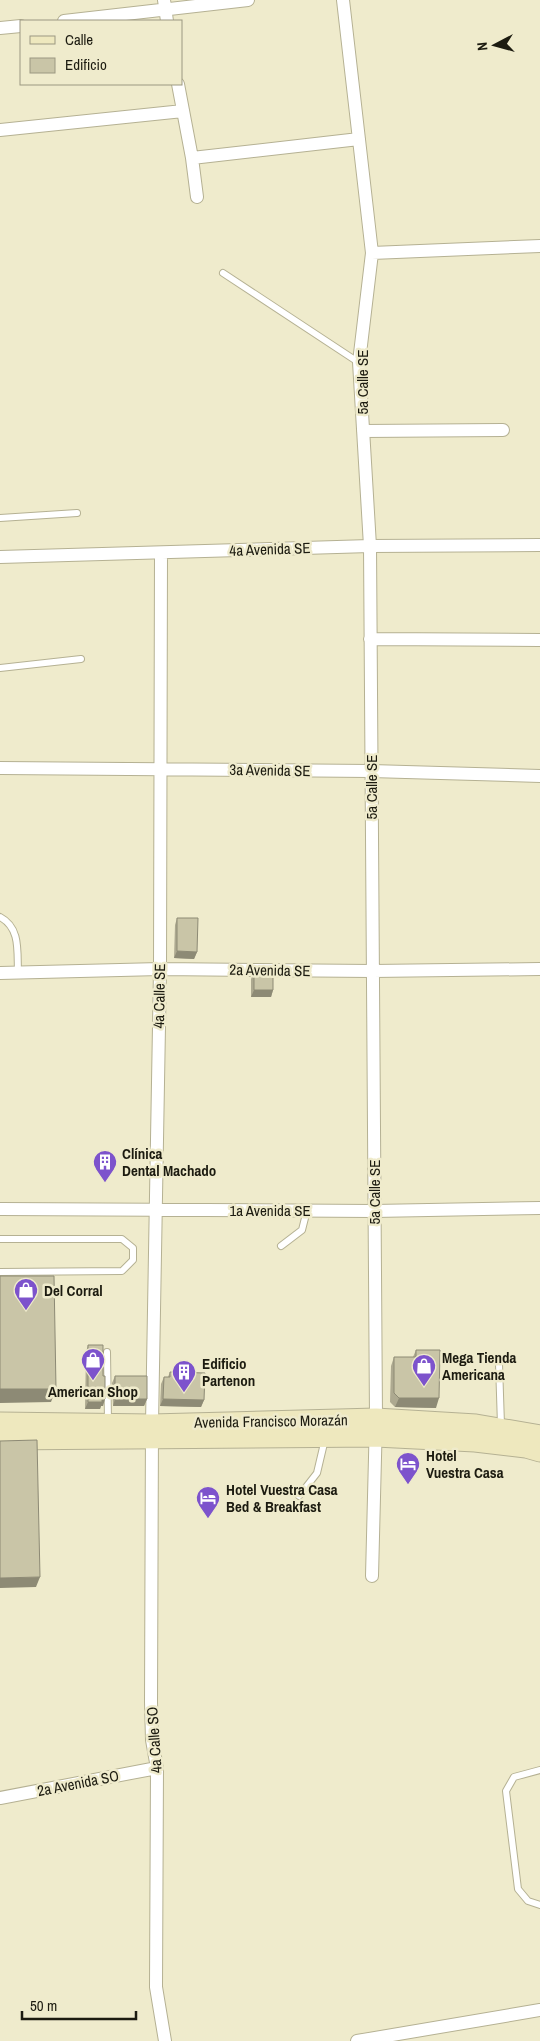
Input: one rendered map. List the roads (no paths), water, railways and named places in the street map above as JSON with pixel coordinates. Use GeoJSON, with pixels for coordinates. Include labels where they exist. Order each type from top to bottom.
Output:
{"type":"FeatureCollection","features":[{"type":"Feature","properties":{"kind":"main road","name":"Avenida Francisco Morazán"},"geometry":{"type":"LineString","coordinates":[[0,1440],[376,1418],[501,1427],[540,1435]]}},
{"type":"Feature","properties":{"kind":"main road","name":"Avenida Francisco Morazán"},"geometry":{"type":"LineString","coordinates":[[0,1422],[108,1424],[152,1431],[325,1438],[376,1437],[475,1442],[526,1448],[540,1452]]}},
{"type":"Feature","properties":{"kind":"street"},"geometry":{"type":"LineString","coordinates":[[74,20],[166,11],[248,0]]}},
{"type":"Feature","properties":{"kind":"street","name":"5a Calle SE"},"geometry":{"type":"LineString","coordinates":[[343,0],[372,253],[360,362],[370,546],[376,1418],[372,1576]]}},
{"type":"Feature","properties":{"kind":"street"},"geometry":{"type":"LineString","coordinates":[[0,28],[20,26]]}},
{"type":"Feature","properties":{"kind":"street"},"geometry":{"type":"LineString","coordinates":[[178,85],[192,158],[197,197]]}},
{"type":"Feature","properties":{"kind":"street"},"geometry":{"type":"LineString","coordinates":[[0,130],[183,111]]}},
{"type":"Feature","properties":{"kind":"street"},"geometry":{"type":"LineString","coordinates":[[192,158],[359,138]]}},
{"type":"Feature","properties":{"kind":"street"},"geometry":{"type":"LineString","coordinates":[[372,253],[540,246]]}},
{"type":"Feature","properties":{"kind":"street"},"geometry":{"type":"LineString","coordinates":[[363,431],[503,430]]}},
{"type":"Feature","properties":{"kind":"street","name":"4a Avenida SE"},"geometry":{"type":"LineString","coordinates":[[0,557],[370,546],[540,545]]}},
{"type":"Feature","properties":{"kind":"street","name":"4a Calle SE"},"geometry":{"type":"LineString","coordinates":[[152,1431],[160,968],[161,553]]}},
{"type":"Feature","properties":{"kind":"street"},"geometry":{"type":"LineString","coordinates":[[370,639],[540,640]]}},
{"type":"Feature","properties":{"kind":"street","name":"3a Avenida SE"},"geometry":{"type":"LineString","coordinates":[[0,768],[371,771],[540,776]]}},
{"type":"Feature","properties":{"kind":"street","name":"2a Avenida SE"},"geometry":{"type":"LineString","coordinates":[[0,973],[160,968],[373,971],[540,970]]}},
{"type":"Feature","properties":{"kind":"street","name":"1a Avenida SE"},"geometry":{"type":"LineString","coordinates":[[0,1209],[374,1211],[540,1208]]}},
{"type":"Feature","properties":{"kind":"street","name":"4a Calle SO"},"geometry":{"type":"LineString","coordinates":[[152,1431],[151,1702],[152,1740],[157,1768],[156,1987],[165,2041]]}},
{"type":"Feature","properties":{"kind":"street","name":"2a Avenida SO"},"geometry":{"type":"LineString","coordinates":[[0,1798],[157,1768]]}},
{"type":"Feature","properties":{"kind":"street"},"geometry":{"type":"LineString","coordinates":[[358,2041],[386,2038],[540,2010]]}},
{"type":"Feature","properties":{"kind":"lane"},"geometry":{"type":"LineString","coordinates":[[223,273],[360,362]]}},
{"type":"Feature","properties":{"kind":"lane"},"geometry":{"type":"LineString","coordinates":[[0,518],[77,512]]}},
{"type":"Feature","properties":{"kind":"lane"},"geometry":{"type":"LineString","coordinates":[[0,668],[81,658]]}},
{"type":"Feature","properties":{"kind":"lane"},"geometry":{"type":"LineString","coordinates":[[0,917],[8,922],[16,933],[18,973]]}},
{"type":"Feature","properties":{"kind":"lane"},"geometry":{"type":"LineString","coordinates":[[281,1246],[302,1230],[307,1210]]}},
{"type":"Feature","properties":{"kind":"lane"},"geometry":{"type":"LineString","coordinates":[[0,1240],[122,1239],[132,1248],[133,1260],[122,1271],[0,1272]]}},
{"type":"Feature","properties":{"kind":"lane"},"geometry":{"type":"LineString","coordinates":[[107,1352],[108,1424]]}},
{"type":"Feature","properties":{"kind":"lane"},"geometry":{"type":"LineString","coordinates":[[499,1364],[501,1427]]}},
{"type":"Feature","properties":{"kind":"lane"},"geometry":{"type":"LineString","coordinates":[[299,1496],[317,1474],[325,1438]]}},
{"type":"Feature","properties":{"kind":"lane"},"geometry":{"type":"LineString","coordinates":[[540,1770],[514,1777],[506,1790],[518,1889],[528,1901],[540,1905]]}},
{"type":"Feature","properties":{"kind":"place","name":"Clínica Dental Machado"},"geometry":{"type":"Point","coordinates":[105,1183]}},
{"type":"Feature","properties":{"kind":"place","name":"Del Corral"},"geometry":{"type":"Point","coordinates":[26,1311]}},
{"type":"Feature","properties":{"kind":"place","name":"American Shop"},"geometry":{"type":"Point","coordinates":[93,1381]}},
{"type":"Feature","properties":{"kind":"place","name":"Mega Tienda Americana"},"geometry":{"type":"Point","coordinates":[424,1387]}},
{"type":"Feature","properties":{"kind":"place","name":"Edificio Partenon"},"geometry":{"type":"Point","coordinates":[184,1393]}},
{"type":"Feature","properties":{"kind":"place","name":"Hotel Vuestra Casa"},"geometry":{"type":"Point","coordinates":[408,1485]}},
{"type":"Feature","properties":{"kind":"place","name":"Hotel Vuestra Casa Bed & Breakfast"},"geometry":{"type":"Point","coordinates":[208,1519]}}]}
